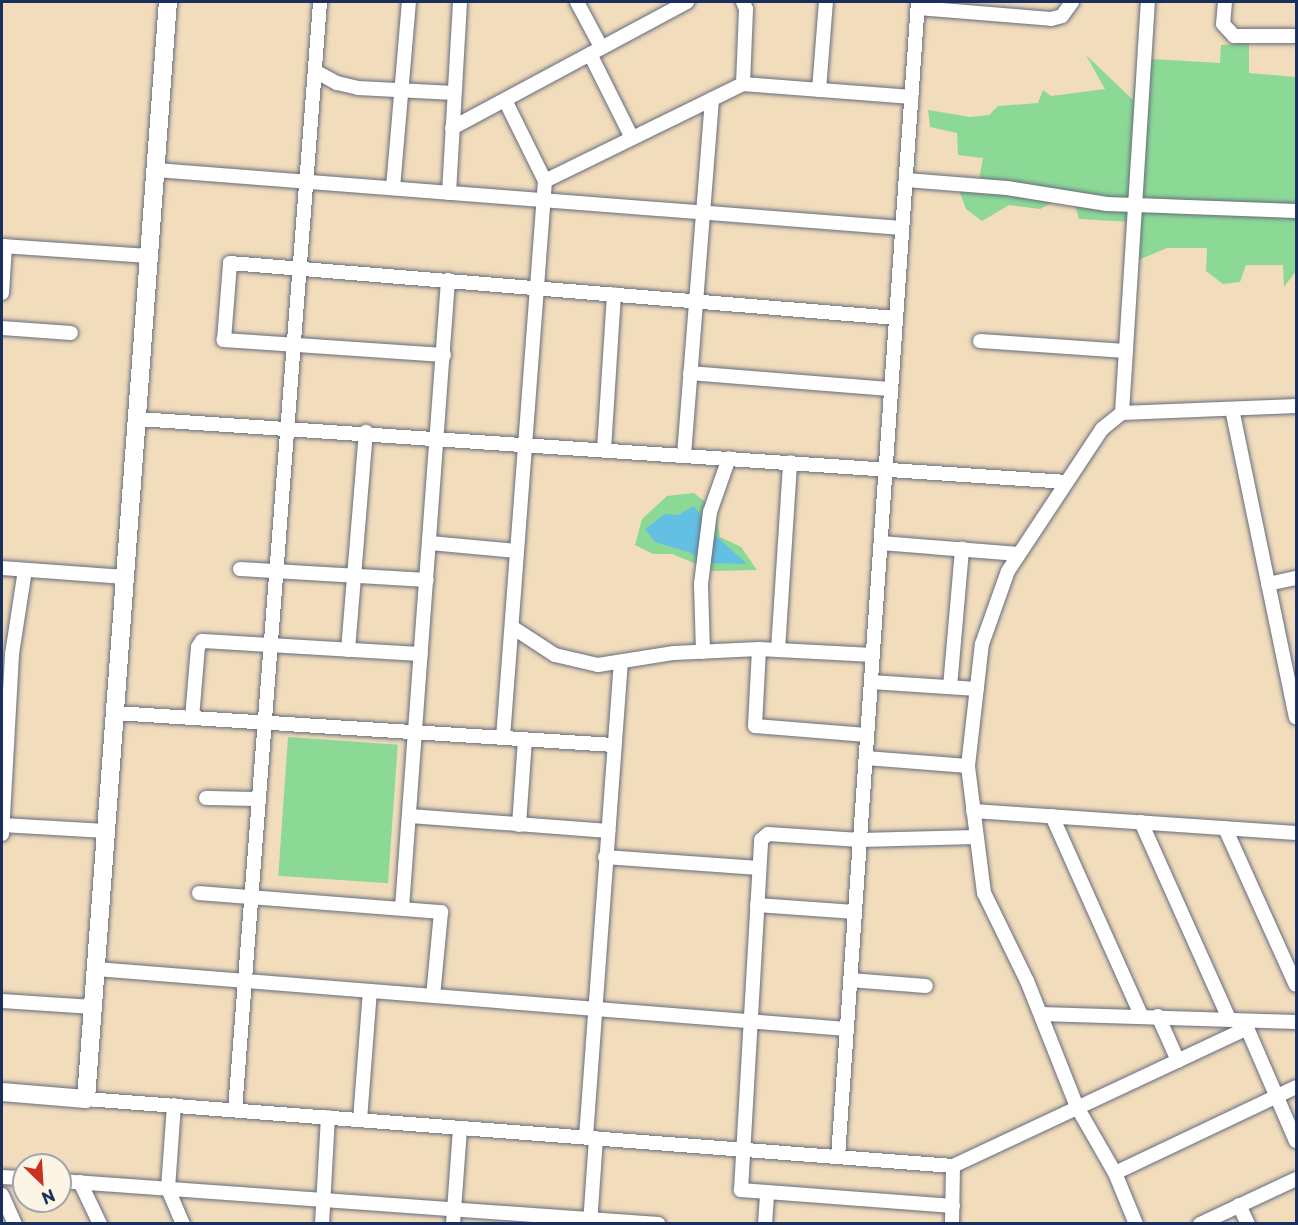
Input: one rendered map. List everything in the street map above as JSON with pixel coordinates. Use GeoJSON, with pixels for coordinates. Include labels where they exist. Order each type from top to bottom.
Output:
{"type":"FeatureCollection","features":[{"type":"Feature","properties":{"kind":"street"},"geometry":{"type":"LineString","coordinates":[[86,1099],[168,2]]}},
{"type":"Feature","properties":{"kind":"street"},"geometry":{"type":"LineString","coordinates":[[235,1110],[320,2]]}},
{"type":"Feature","properties":{"kind":"street"},"geometry":{"type":"LineString","coordinates":[[393,188],[409,2]]}},
{"type":"Feature","properties":{"kind":"street"},"geometry":{"type":"LineString","coordinates":[[448,193],[460,2]]}},
{"type":"Feature","properties":{"kind":"street"},"geometry":{"type":"LineString","coordinates":[[577,2],[632,138]]}},
{"type":"Feature","properties":{"kind":"street"},"geometry":{"type":"LineString","coordinates":[[453,128],[687,2]]}},
{"type":"Feature","properties":{"kind":"street"},"geometry":{"type":"LineString","coordinates":[[743,2],[746,9],[743,84]]}},
{"type":"Feature","properties":{"kind":"street"},"geometry":{"type":"LineString","coordinates":[[819,90],[826,2]]}},
{"type":"Feature","properties":{"kind":"street"},"geometry":{"type":"LineString","coordinates":[[838,1157],[918,5],[1051,19],[1062,16],[1072,2]]}},
{"type":"Feature","properties":{"kind":"street"},"geometry":{"type":"LineString","coordinates":[[1122,413],[1133,203],[1148,2]]}},
{"type":"Feature","properties":{"kind":"street"},"geometry":{"type":"LineString","coordinates":[[1225,2],[1223,24],[1234,36],[1296,36]]}},
{"type":"Feature","properties":{"kind":"street"},"geometry":{"type":"LineString","coordinates":[[315,71],[337,83],[454,93]]}},
{"type":"Feature","properties":{"kind":"street"},"geometry":{"type":"LineString","coordinates":[[546,181],[743,84],[912,98]]}},
{"type":"Feature","properties":{"kind":"street"},"geometry":{"type":"LineString","coordinates":[[684,454],[712,99]]}},
{"type":"Feature","properties":{"kind":"street"},"geometry":{"type":"LineString","coordinates":[[503,738],[546,181],[505,100]]}},
{"type":"Feature","properties":{"kind":"street"},"geometry":{"type":"LineString","coordinates":[[156,170],[902,228]]}},
{"type":"Feature","properties":{"kind":"street"},"geometry":{"type":"LineString","coordinates":[[906,180],[1007,188],[1107,204],[1133,203],[1296,211]]}},
{"type":"Feature","properties":{"kind":"street"},"geometry":{"type":"LineString","coordinates":[[2,294],[3,246],[149,256]]}},
{"type":"Feature","properties":{"kind":"street"},"geometry":{"type":"LineString","coordinates":[[444,355],[230,341],[222,335],[230,263],[896,318]]}},
{"type":"Feature","properties":{"kind":"street"},"geometry":{"type":"LineString","coordinates":[[402,908],[448,280]]}},
{"type":"Feature","properties":{"kind":"street"},"geometry":{"type":"LineString","coordinates":[[604,449],[614,294]]}},
{"type":"Feature","properties":{"kind":"street"},"geometry":{"type":"LineString","coordinates":[[2,328],[71,333]]}},
{"type":"Feature","properties":{"kind":"street"},"geometry":{"type":"LineString","coordinates":[[980,342],[1126,351]]}},
{"type":"Feature","properties":{"kind":"street"},"geometry":{"type":"LineString","coordinates":[[690,373],[891,389]]}},
{"type":"Feature","properties":{"kind":"street"},"geometry":{"type":"LineString","coordinates":[[1136,1224],[1115,1173],[1077,1107],[1041,1014],[984,893],[968,766],[977,689],[992,608],[1019,554],[1066,482],[1102,429],[1122,413],[1296,406]]}},
{"type":"Feature","properties":{"kind":"street"},"geometry":{"type":"LineString","coordinates":[[1232,409],[1296,717]]}},
{"type":"Feature","properties":{"kind":"street"},"geometry":{"type":"LineString","coordinates":[[138,419],[438,436],[1066,482]]}},
{"type":"Feature","properties":{"kind":"street"},"geometry":{"type":"LineString","coordinates":[[348,650],[366,432]]}},
{"type":"Feature","properties":{"kind":"street"},"geometry":{"type":"LineString","coordinates":[[703,652],[703,564],[710,512],[729,458]]}},
{"type":"Feature","properties":{"kind":"street"},"geometry":{"type":"LineString","coordinates":[[778,650],[790,462]]}},
{"type":"Feature","properties":{"kind":"street"},"geometry":{"type":"LineString","coordinates":[[430,543],[517,551]]}},
{"type":"Feature","properties":{"kind":"street"},"geometry":{"type":"LineString","coordinates":[[881,543],[1019,554]]}},
{"type":"Feature","properties":{"kind":"street"},"geometry":{"type":"LineString","coordinates":[[950,687],[962,549]]}},
{"type":"Feature","properties":{"kind":"street"},"geometry":{"type":"LineString","coordinates":[[2,568],[125,577]]}},
{"type":"Feature","properties":{"kind":"street"},"geometry":{"type":"LineString","coordinates":[[240,569],[276,569],[427,580]]}},
{"type":"Feature","properties":{"kind":"street"},"geometry":{"type":"LineString","coordinates":[[2,834],[7,653],[26,570]]}},
{"type":"Feature","properties":{"kind":"street"},"geometry":{"type":"LineString","coordinates":[[1268,584],[1296,578]]}},
{"type":"Feature","properties":{"kind":"street"},"geometry":{"type":"LineString","coordinates":[[512,627],[555,655],[598,665],[703,652],[759,649],[873,655]]}},
{"type":"Feature","properties":{"kind":"street"},"geometry":{"type":"LineString","coordinates":[[192,718],[198,647],[202,641],[421,654]]}},
{"type":"Feature","properties":{"kind":"street"},"geometry":{"type":"LineString","coordinates":[[759,649],[755,726],[867,735]]}},
{"type":"Feature","properties":{"kind":"street"},"geometry":{"type":"LineString","coordinates":[[590,1221],[595,1009],[621,663]]}},
{"type":"Feature","properties":{"kind":"street"},"geometry":{"type":"LineString","coordinates":[[871,682],[977,689]]}},
{"type":"Feature","properties":{"kind":"street"},"geometry":{"type":"LineString","coordinates":[[115,712],[614,746]]}},
{"type":"Feature","properties":{"kind":"street"},"geometry":{"type":"LineString","coordinates":[[519,825],[525,740]]}},
{"type":"Feature","properties":{"kind":"street"},"geometry":{"type":"LineString","coordinates":[[866,758],[968,766]]}},
{"type":"Feature","properties":{"kind":"street"},"geometry":{"type":"LineString","coordinates":[[206,798],[259,799]]}},
{"type":"Feature","properties":{"kind":"street"},"geometry":{"type":"LineString","coordinates":[[973,811],[1296,833]]}},
{"type":"Feature","properties":{"kind":"street"},"geometry":{"type":"LineString","coordinates":[[410,816],[608,831]]}},
{"type":"Feature","properties":{"kind":"street"},"geometry":{"type":"LineString","coordinates":[[1052,816],[1141,1016]]}},
{"type":"Feature","properties":{"kind":"street"},"geometry":{"type":"LineString","coordinates":[[1141,822],[1229,1019]]}},
{"type":"Feature","properties":{"kind":"street"},"geometry":{"type":"LineString","coordinates":[[2,825],[106,831]]}},
{"type":"Feature","properties":{"kind":"street"},"geometry":{"type":"LineString","coordinates":[[1225,828],[1296,985]]}},
{"type":"Feature","properties":{"kind":"street"},"geometry":{"type":"LineString","coordinates":[[953,1206],[741,1190],[759,868],[761,840],[768,834],[860,840],[976,837]]}},
{"type":"Feature","properties":{"kind":"street"},"geometry":{"type":"LineString","coordinates":[[605,856],[759,868]]}},
{"type":"Feature","properties":{"kind":"street"},"geometry":{"type":"LineString","coordinates":[[199,893],[250,899],[441,912],[434,996]]}},
{"type":"Feature","properties":{"kind":"street"},"geometry":{"type":"LineString","coordinates":[[757,905],[855,912]]}},
{"type":"Feature","properties":{"kind":"street"},"geometry":{"type":"LineString","coordinates":[[96,969],[847,1029]]}},
{"type":"Feature","properties":{"kind":"street"},"geometry":{"type":"LineString","coordinates":[[850,980],[926,986]]}},
{"type":"Feature","properties":{"kind":"street"},"geometry":{"type":"LineString","coordinates":[[360,1120],[370,991]]}},
{"type":"Feature","properties":{"kind":"street"},"geometry":{"type":"LineString","coordinates":[[2,1001],[93,1006]]}},
{"type":"Feature","properties":{"kind":"street"},"geometry":{"type":"LineString","coordinates":[[1041,1014],[1229,1019],[1248,1024],[1296,1022]]}},
{"type":"Feature","properties":{"kind":"street"},"geometry":{"type":"LineString","coordinates":[[1158,1016],[1178,1060]]}},
{"type":"Feature","properties":{"kind":"street"},"geometry":{"type":"LineString","coordinates":[[2,1092],[954,1166],[1178,1060],[1248,1024]]}},
{"type":"Feature","properties":{"kind":"street"},"geometry":{"type":"LineString","coordinates":[[1248,1024],[1296,1140]]}},
{"type":"Feature","properties":{"kind":"street"},"geometry":{"type":"LineString","coordinates":[[1115,1173],[1296,1087]]}},
{"type":"Feature","properties":{"kind":"street"},"geometry":{"type":"LineString","coordinates":[[174,1105],[168,1189],[183,1224]]}},
{"type":"Feature","properties":{"kind":"street"},"geometry":{"type":"LineString","coordinates":[[322,1224],[328,1117]]}},
{"type":"Feature","properties":{"kind":"street"},"geometry":{"type":"LineString","coordinates":[[453,1224],[460,1128]]}},
{"type":"Feature","properties":{"kind":"street"},"geometry":{"type":"LineString","coordinates":[[952,1224],[954,1166]]}},
{"type":"Feature","properties":{"kind":"street"},"geometry":{"type":"LineString","coordinates":[[1200,1224],[1296,1179]]}},
{"type":"Feature","properties":{"kind":"street"},"geometry":{"type":"LineString","coordinates":[[72,1182],[590,1221],[658,1224]]}},
{"type":"Feature","properties":{"kind":"street"},"geometry":{"type":"LineString","coordinates":[[80,1182],[100,1224]]}},
{"type":"Feature","properties":{"kind":"street"},"geometry":{"type":"LineString","coordinates":[[765,1224],[767,1192]]}},
{"type":"Feature","properties":{"kind":"street"},"geometry":{"type":"LineString","coordinates":[[2,1195],[15,1224]]}},
{"type":"Feature","properties":{"kind":"street"},"geometry":{"type":"LineString","coordinates":[[1239,1205],[1248,1224]]}},
{"type":"Feature","properties":{"kind":"green space"},"geometry":{"type":"Polygon","coordinates":[[[1147,24],[1152,59],[1220,63],[1221,45],[1249,43],[1249,73],[1296,77],[1296,271],[1284,287],[1283,265],[1246,265],[1240,282],[1223,284],[1206,271],[1207,248],[1167,248],[1136,261],[1131,222],[1079,219],[1074,201],[1055,201],[1040,209],[1009,205],[982,221],[966,209],[959,190],[979,180],[983,158],[958,155],[957,133],[930,127],[928,110],[970,117],[989,115],[998,106],[1038,103],[1043,90],[1051,96],[1105,89],[1086,55],[1133,100],[1138,53],[1147,24]]]}},
{"type":"Feature","properties":{"kind":"green space"},"geometry":{"type":"Polygon","coordinates":[[[694,493],[715,510],[720,537],[741,547],[757,570],[713,571],[672,554],[653,554],[635,545],[642,519],[667,496],[694,493]]]}},
{"type":"Feature","properties":{"kind":"green space"},"geometry":{"type":"Polygon","coordinates":[[[288,737],[398,745],[388,883],[278,876],[288,737]]]}},
{"type":"Feature","properties":{"kind":"water"},"geometry":{"type":"Polygon","coordinates":[[[694,506],[715,535],[747,564],[707,563],[691,553],[655,542],[645,529],[665,514],[678,515],[694,506]]]}}]}
